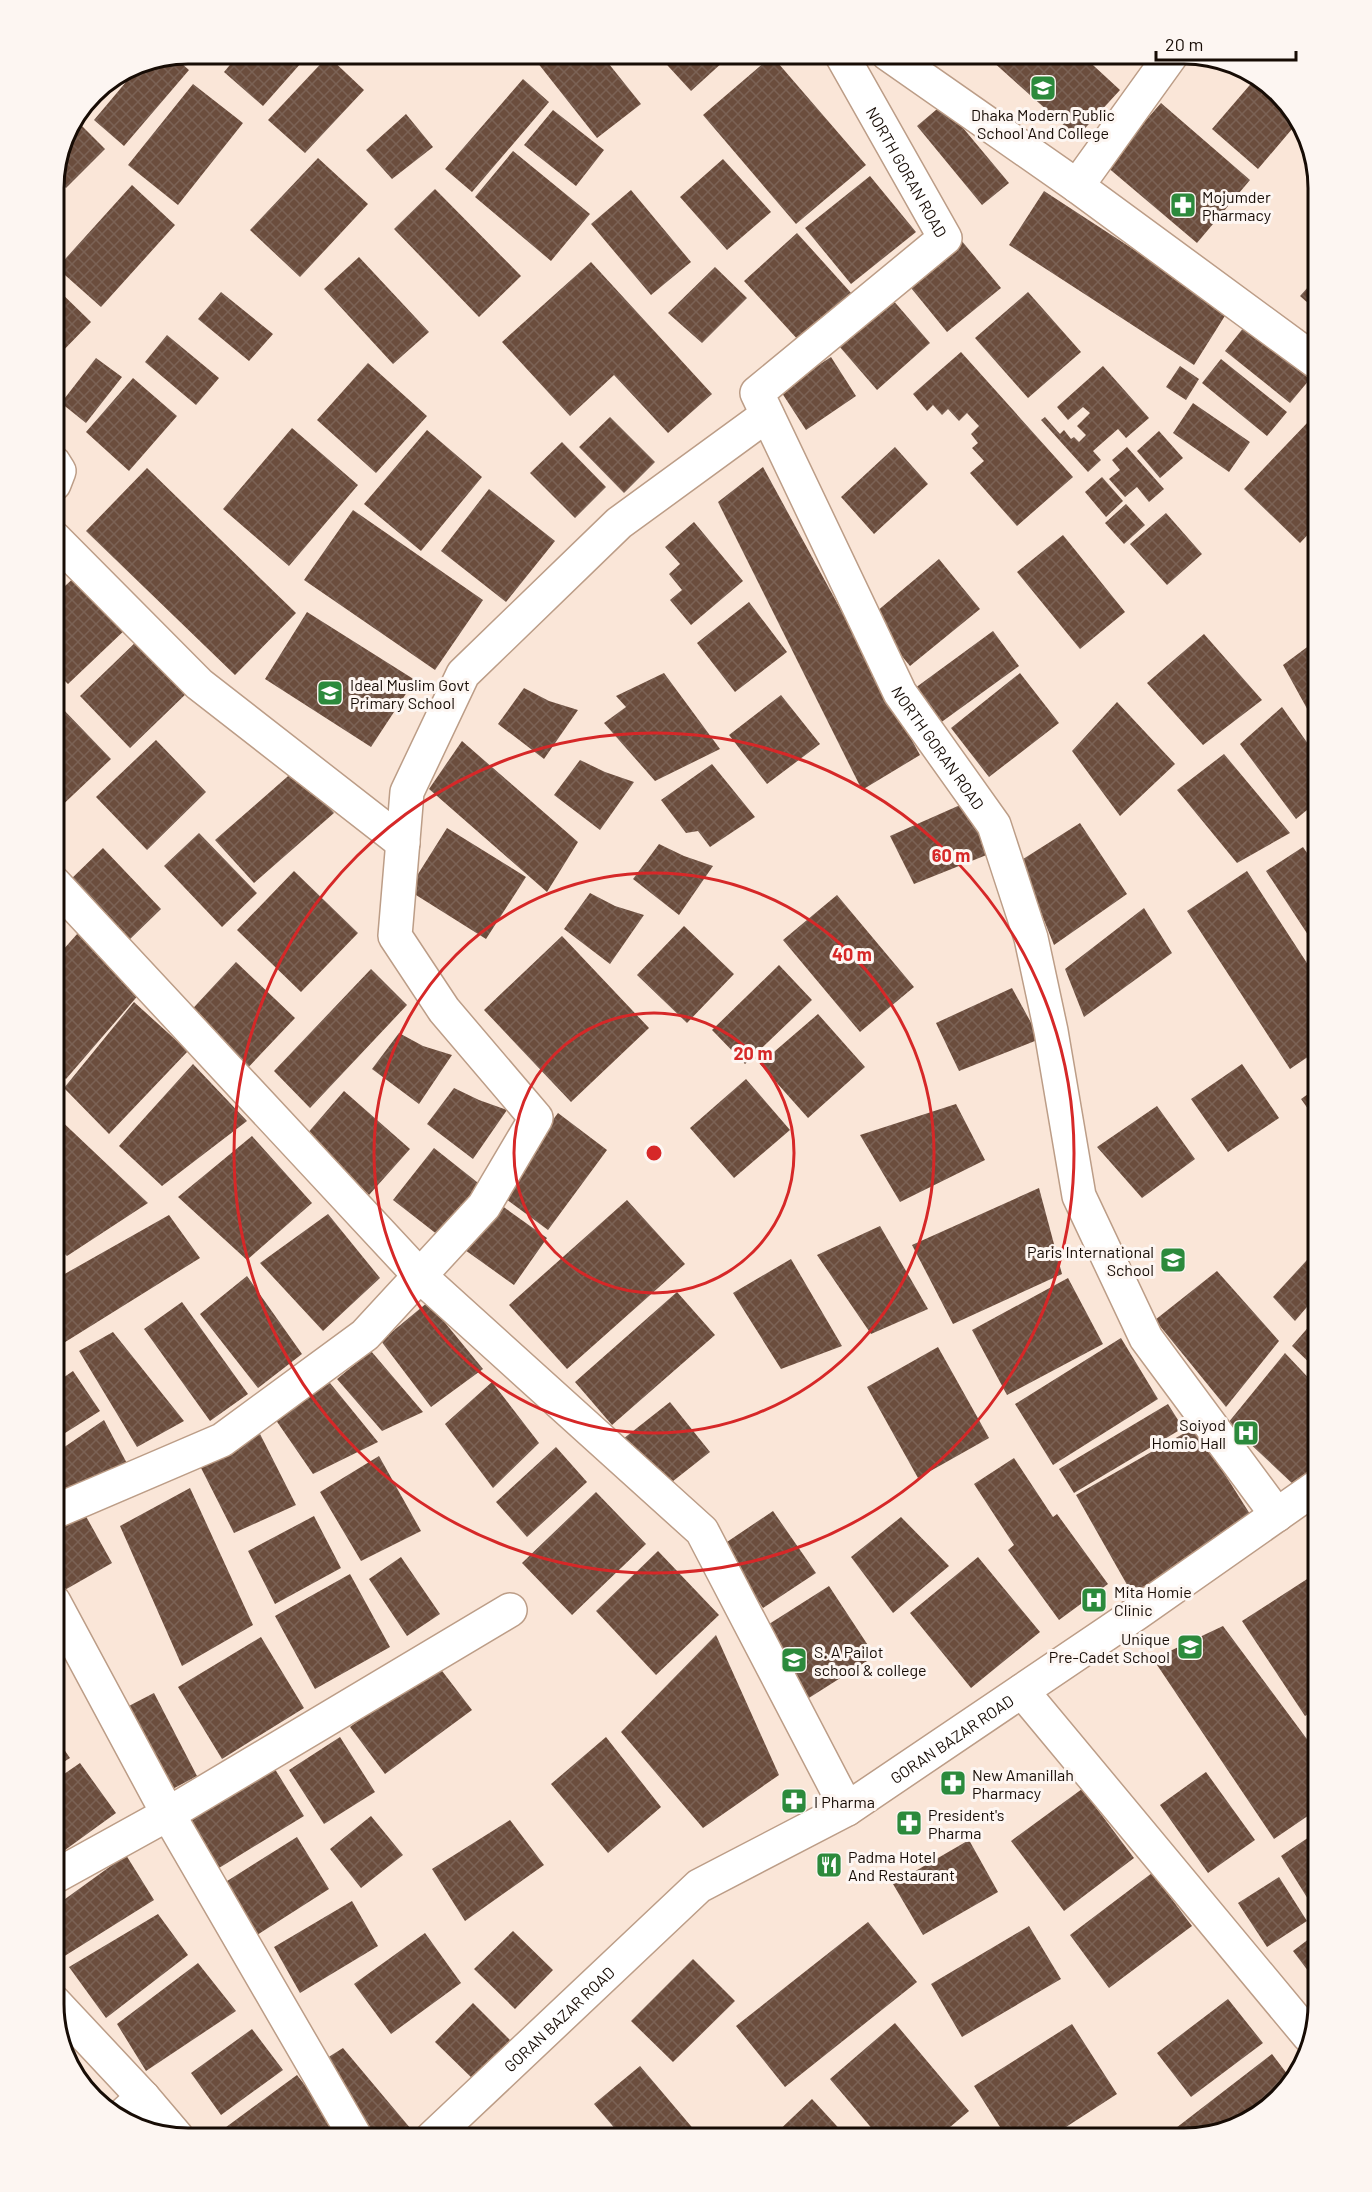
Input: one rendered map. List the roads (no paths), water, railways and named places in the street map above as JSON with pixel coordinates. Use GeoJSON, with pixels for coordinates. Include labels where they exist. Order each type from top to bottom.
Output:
{"type":"FeatureCollection","features":[{"type":"Feature","properties":{"kind":"street","name":"NORTH GORAN ROAD"},"geometry":{"type":"LineString","coordinates":[[847,65],[945,238],[757,393],[900,693],[994,825],[1031,938],[1051,1031],[1079,1197],[1146,1338],[1278,1515]]}},
{"type":"Feature","properties":{"kind":"street"},"geometry":{"type":"LineString","coordinates":[[904,65],[1077,186],[1308,356]]}},
{"type":"Feature","properties":{"kind":"street"},"geometry":{"type":"LineString","coordinates":[[1077,186],[1164,65]]}},
{"type":"Feature","properties":{"kind":"street"},"geometry":{"type":"LineString","coordinates":[[64,1508],[222,1440],[365,1335],[484,1206],[536,1118],[444,1010],[395,936],[407,792],[463,674],[619,523],[767,415]]}},
{"type":"Feature","properties":{"kind":"street"},"geometry":{"type":"LineString","coordinates":[[65,549],[199,684],[404,843]]}},
{"type":"Feature","properties":{"kind":"street"},"geometry":{"type":"LineString","coordinates":[[65,894],[421,1276],[702,1531],[847,1809]]}},
{"type":"Feature","properties":{"kind":"street","name":"GORAN BAZAR ROAD"},"geometry":{"type":"LineString","coordinates":[[443,2127],[699,1886],[847,1809],[1308,1493]]}},
{"type":"Feature","properties":{"kind":"street"},"geometry":{"type":"LineString","coordinates":[[64,1871],[168,1814],[510,1610]]}},
{"type":"Feature","properties":{"kind":"street"},"geometry":{"type":"LineString","coordinates":[[64,1621],[168,1814],[350,2127]]}},
{"type":"Feature","properties":{"kind":"street"},"geometry":{"type":"LineString","coordinates":[[1022,1691],[1304,2030]]}},
{"type":"Feature","properties":{"kind":"street"},"geometry":{"type":"LineString","coordinates":[[66,2018],[132,2107],[155,2123]]}},
{"type":"Feature","properties":{"kind":"place","name":"Dhaka Modern Public School And College"},"geometry":{"type":"Point","coordinates":[1043,88]}},
{"type":"Feature","properties":{"kind":"place","name":"Mojumder Pharmacy"},"geometry":{"type":"Point","coordinates":[1183,205]}},
{"type":"Feature","properties":{"kind":"place","name":"Ideal Muslim Govt Primary School"},"geometry":{"type":"Point","coordinates":[330,693]}},
{"type":"Feature","properties":{"kind":"place","name":"Paris International School"},"geometry":{"type":"Point","coordinates":[1173,1260]}},
{"type":"Feature","properties":{"kind":"place","name":"Soiyod Homio Hall"},"geometry":{"type":"Point","coordinates":[1246,1433]}},
{"type":"Feature","properties":{"kind":"place","name":"Mita Homie Clinic"},"geometry":{"type":"Point","coordinates":[1094,1600]}},
{"type":"Feature","properties":{"kind":"place","name":"Unique Pre-Cadet School"},"geometry":{"type":"Point","coordinates":[1190,1647]}},
{"type":"Feature","properties":{"kind":"place","name":"S. A Pailot school & college"},"geometry":{"type":"Point","coordinates":[794,1660]}},
{"type":"Feature","properties":{"kind":"place","name":"New Amanillah Pharmacy"},"geometry":{"type":"Point","coordinates":[953,1783]}},
{"type":"Feature","properties":{"kind":"place","name":"I Pharma"},"geometry":{"type":"Point","coordinates":[794,1801]}},
{"type":"Feature","properties":{"kind":"place","name":"President's Pharma"},"geometry":{"type":"Point","coordinates":[909,1823]}},
{"type":"Feature","properties":{"kind":"place","name":"Padma Hotel And Restaurant"},"geometry":{"type":"Point","coordinates":[829,1865]}}]}
